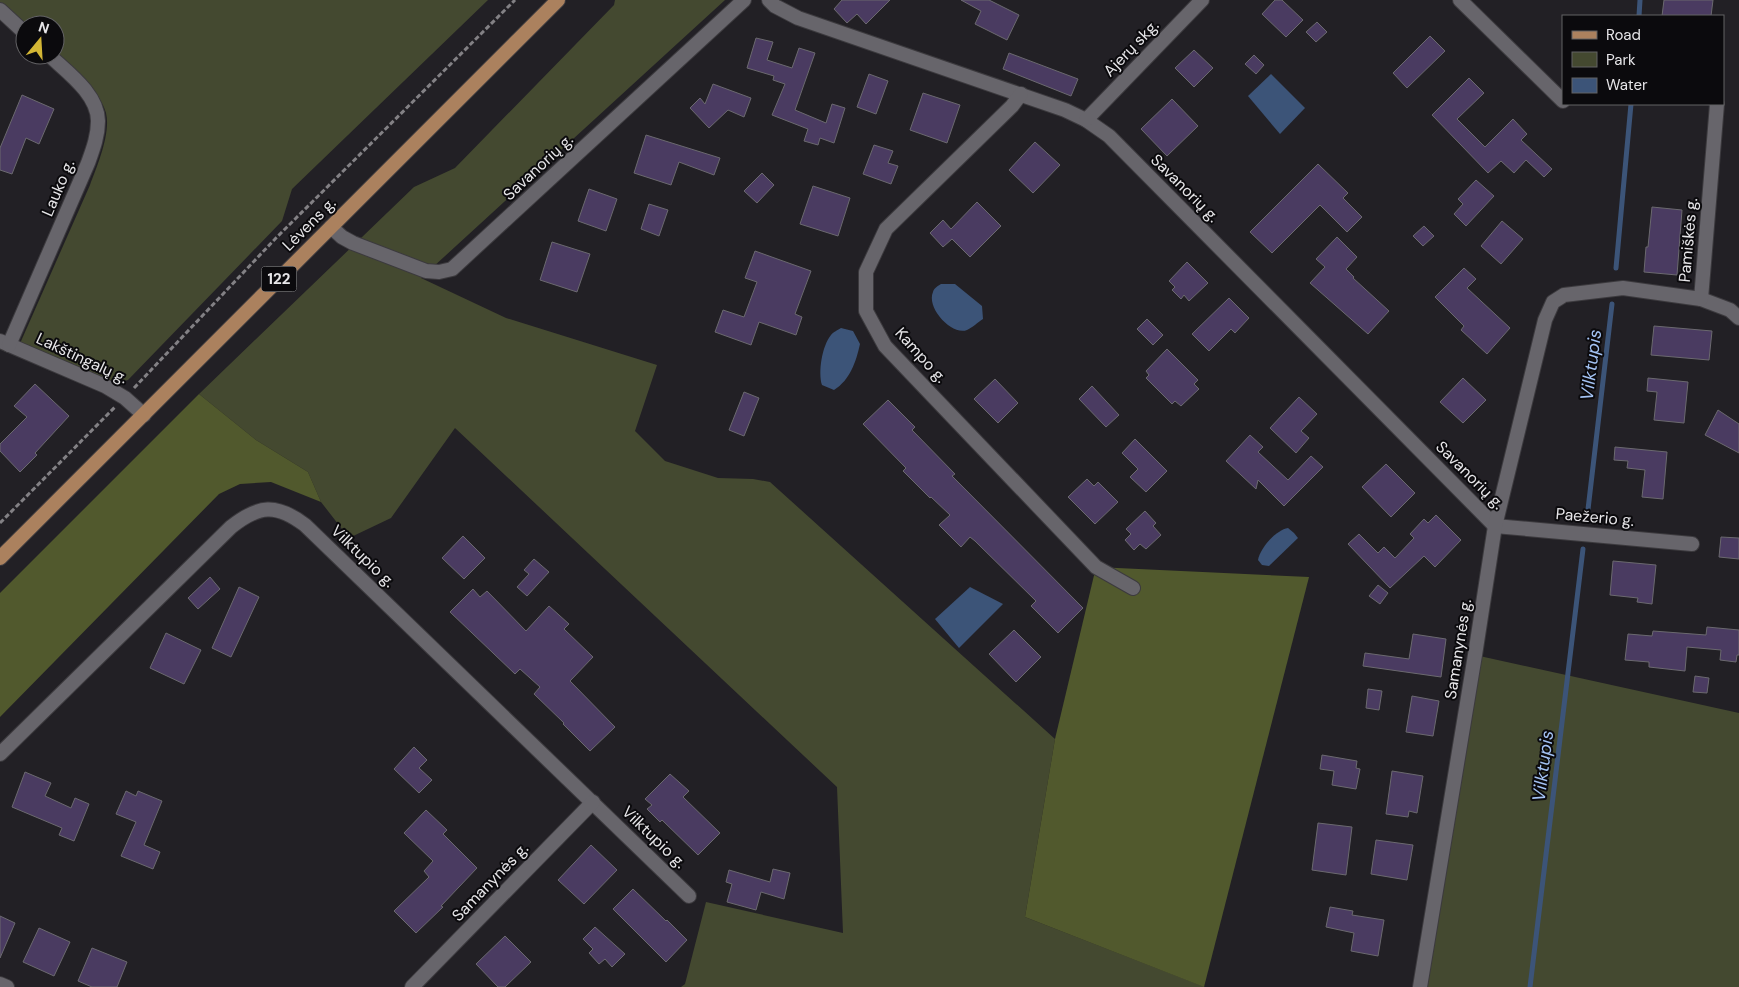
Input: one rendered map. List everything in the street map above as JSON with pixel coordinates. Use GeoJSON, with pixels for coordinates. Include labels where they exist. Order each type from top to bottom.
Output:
{"type":"FeatureCollection","features":[{"type":"Feature","properties":{"kind":"main road","name":"Lėvens g."},"geometry":{"type":"LineString","coordinates":[[0,558],[558,0]]}},
{"type":"Feature","properties":{"kind":"street","name":"Savanorių g."},"geometry":{"type":"LineString","coordinates":[[331,227],[342,237],[353,243],[426,271],[439,272],[452,269],[744,0]]}},
{"type":"Feature","properties":{"kind":"street","name":"Savanorių g."},"geometry":{"type":"LineString","coordinates":[[769,0],[775,6],[798,18],[1021,94],[1086,120],[1109,136],[1495,526]]}},
{"type":"Feature","properties":{"kind":"street","name":"Ajerų skg."},"geometry":{"type":"LineString","coordinates":[[1086,120],[1202,0]]}},
{"type":"Feature","properties":{"kind":"street"},"geometry":{"type":"LineString","coordinates":[[1460,0],[1562,100]]}},
{"type":"Feature","properties":{"kind":"street"},"geometry":{"type":"LineString","coordinates":[[0,10],[15,24]]}},
{"type":"Feature","properties":{"kind":"street","name":"Lauko g."},"geometry":{"type":"LineString","coordinates":[[5,343],[88,163],[96,138],[98,120],[92,101],[82,85],[60,65]]}},
{"type":"Feature","properties":{"kind":"street","name":"Kampo g."},"geometry":{"type":"LineString","coordinates":[[1021,94],[1012,106],[886,229],[866,272],[866,311],[886,346],[1096,567],[1133,588]]}},
{"type":"Feature","properties":{"kind":"street","name":"Pamiškės g."},"geometry":{"type":"LineString","coordinates":[[1545,320],[1553,302],[1564,295],[1623,288],[1700,299],[1717,105]]}},
{"type":"Feature","properties":{"kind":"street"},"geometry":{"type":"LineString","coordinates":[[1700,299],[1730,310],[1739,318]]}},
{"type":"Feature","properties":{"kind":"street","name":"Samanynės g."},"geometry":{"type":"LineString","coordinates":[[1420,987],[1476,655],[1495,526],[1545,320]]}},
{"type":"Feature","properties":{"kind":"street","name":"Lakštingalų g."},"geometry":{"type":"LineString","coordinates":[[5,343],[105,386],[125,398],[144,415]]}},
{"type":"Feature","properties":{"kind":"street","name":"Vilktupio g."},"geometry":{"type":"LineString","coordinates":[[0,754],[231,527],[246,515],[261,509],[277,510],[293,515],[305,524],[689,896]]}},
{"type":"Feature","properties":{"kind":"street","name":"Paežerio g."},"geometry":{"type":"LineString","coordinates":[[1495,526],[1692,544]]}},
{"type":"Feature","properties":{"kind":"street","name":"Samanynės g."},"geometry":{"type":"LineString","coordinates":[[412,987],[592,802]]}},
{"type":"Feature","properties":{"kind":"street"},"geometry":{"type":"LineString","coordinates":[[0,984],[7,987]]}},
{"type":"Feature","properties":{"kind":"path"},"geometry":{"type":"LineString","coordinates":[[0,523],[125,398],[276,238],[515,0]]}},
{"type":"Feature","properties":{"kind":"green space"},"geometry":{"type":"Polygon","coordinates":[[[0,0],[488,0],[292,189],[282,221],[128,380],[105,386],[18,348],[90,185],[105,140],[107,121],[103,105],[98,97],[85,81],[65,64],[65,15],[15,15],[15,17],[0,3],[0,0]]]}},
{"type":"Feature","properties":{"kind":"green space"},"geometry":{"type":"Polygon","coordinates":[[[615,0],[725,0],[421,278],[506,318],[657,365],[635,431],[665,461],[718,478],[753,479],[770,482],[1055,739],[1025,917],[1205,987],[681,987],[685,984],[706,902],[843,933],[837,787],[455,428],[391,518],[349,538],[321,502],[308,472],[256,440],[199,394],[414,187],[455,168],[614,5],[615,0]]]}},
{"type":"Feature","properties":{"kind":"green space"},"geometry":{"type":"Polygon","coordinates":[[[199,394],[256,440],[308,472],[321,502],[271,482],[240,484],[219,494],[0,717],[0,593],[199,394]]]}},
{"type":"Feature","properties":{"kind":"green space"},"geometry":{"type":"Polygon","coordinates":[[[1096,567],[1309,577],[1204,987],[1025,917],[1055,739],[1096,567]]]}},
{"type":"Feature","properties":{"kind":"green space"},"geometry":{"type":"Polygon","coordinates":[[[1475,655],[1739,713],[1739,987],[1420,987],[1475,655]]]}},
{"type":"Feature","properties":{"kind":"water"},"geometry":{"type":"Polygon","coordinates":[[[1271,74],[1305,108],[1280,134],[1248,96],[1271,74]]]}},
{"type":"Feature","properties":{"kind":"water"},"geometry":{"type":"Polygon","coordinates":[[[941,284],[955,284],[982,306],[983,319],[967,330],[961,331],[948,325],[933,306],[934,289],[941,284]]]}},
{"type":"Feature","properties":{"kind":"water"},"geometry":{"type":"Polygon","coordinates":[[[841,328],[853,331],[860,344],[848,376],[834,390],[822,385],[821,366],[823,352],[828,340],[833,333],[841,328]]]}},
{"type":"Feature","properties":{"kind":"water"},"geometry":{"type":"Polygon","coordinates":[[[1288,528],[1298,538],[1269,566],[1262,565],[1258,560],[1265,545],[1283,529],[1288,528]]]}},
{"type":"Feature","properties":{"kind":"water"},"geometry":{"type":"Polygon","coordinates":[[[970,587],[1003,604],[959,648],[935,619],[970,587]]]}},
{"type":"Feature","properties":{"kind":"building"},"geometry":{"type":"Polygon","coordinates":[[[842,0],[890,0],[866,24],[857,14],[847,23],[834,9],[842,0]]]}},
{"type":"Feature","properties":{"kind":"building"},"geometry":{"type":"Polygon","coordinates":[[[961,0],[989,0],[1019,15],[1007,40],[975,24],[981,11],[961,0]]]}},
{"type":"Feature","properties":{"kind":"building"},"geometry":{"type":"Polygon","coordinates":[[[1275,0],[1282,0],[1303,20],[1286,37],[1262,14],[1275,0]]]}},
{"type":"Feature","properties":{"kind":"building"},"geometry":{"type":"Polygon","coordinates":[[[1664,0],[1713,0],[1711,15],[1662,15],[1664,0]]]}},
{"type":"Feature","properties":{"kind":"building"},"geometry":{"type":"Polygon","coordinates":[[[1317,22],[1327,32],[1316,42],[1306,32],[1317,22]]]}},
{"type":"Feature","properties":{"kind":"building"},"geometry":{"type":"Polygon","coordinates":[[[1430,36],[1445,51],[1407,88],[1393,73],[1430,36]]]}},
{"type":"Feature","properties":{"kind":"building"},"geometry":{"type":"Polygon","coordinates":[[[756,38],[773,42],[767,60],[792,68],[799,48],[815,53],[795,110],[826,123],[832,104],[845,108],[834,143],[820,138],[818,145],[804,141],[808,129],[772,115],[785,84],[773,80],[774,76],[747,68],[756,38]]]}},
{"type":"Feature","properties":{"kind":"building"},"geometry":{"type":"Polygon","coordinates":[[[1194,50],[1213,68],[1194,87],[1175,68],[1194,50]]]}},
{"type":"Feature","properties":{"kind":"building"},"geometry":{"type":"Polygon","coordinates":[[[1009,53],[1078,79],[1071,96],[1003,69],[1009,53]]]}},
{"type":"Feature","properties":{"kind":"building"},"geometry":{"type":"Polygon","coordinates":[[[1254,55],[1264,65],[1256,74],[1245,64],[1254,55]]]}},
{"type":"Feature","properties":{"kind":"building"},"geometry":{"type":"Polygon","coordinates":[[[869,74],[888,81],[876,114],[857,107],[869,74]]]}},
{"type":"Feature","properties":{"kind":"building"},"geometry":{"type":"Polygon","coordinates":[[[1469,78],[1484,93],[1457,119],[1485,147],[1513,119],[1527,134],[1521,140],[1552,169],[1544,177],[1526,160],[1514,173],[1501,161],[1488,173],[1432,115],[1469,78]]]}},
{"type":"Feature","properties":{"kind":"building"},"geometry":{"type":"Polygon","coordinates":[[[713,84],[751,98],[744,117],[728,110],[709,128],[690,108],[700,98],[705,104],[713,84]]]}},
{"type":"Feature","properties":{"kind":"building"},"geometry":{"type":"Polygon","coordinates":[[[923,93],[960,105],[947,143],[910,130],[923,93]]]}},
{"type":"Feature","properties":{"kind":"building"},"geometry":{"type":"Polygon","coordinates":[[[22,95],[54,109],[39,144],[26,138],[12,174],[0,170],[0,148],[22,95]]]}},
{"type":"Feature","properties":{"kind":"building"},"geometry":{"type":"Polygon","coordinates":[[[1172,99],[1198,126],[1167,156],[1141,129],[1172,99]]]}},
{"type":"Feature","properties":{"kind":"building"},"geometry":{"type":"Polygon","coordinates":[[[646,135],[720,158],[714,175],[679,162],[671,185],[634,173],[646,135]]]}},
{"type":"Feature","properties":{"kind":"building"},"geometry":{"type":"Polygon","coordinates":[[[1035,142],[1060,165],[1033,193],[1009,170],[1035,142]]]}},
{"type":"Feature","properties":{"kind":"building"},"geometry":{"type":"Polygon","coordinates":[[[874,145],[893,151],[888,163],[898,166],[891,184],[863,174],[874,145]]]}},
{"type":"Feature","properties":{"kind":"building"},"geometry":{"type":"Polygon","coordinates":[[[1318,164],[1348,193],[1343,198],[1362,217],[1347,232],[1320,205],[1272,253],[1250,232],[1318,164]]]}},
{"type":"Feature","properties":{"kind":"building"},"geometry":{"type":"Polygon","coordinates":[[[762,173],[774,185],[757,203],[744,191],[762,173]]]}},
{"type":"Feature","properties":{"kind":"building"},"geometry":{"type":"Polygon","coordinates":[[[1476,180],[1494,196],[1466,226],[1454,214],[1463,204],[1458,199],[1476,180]]]}},
{"type":"Feature","properties":{"kind":"building"},"geometry":{"type":"Polygon","coordinates":[[[813,186],[850,198],[838,236],[800,224],[813,186]]]}},
{"type":"Feature","properties":{"kind":"building"},"geometry":{"type":"Polygon","coordinates":[[[589,189],[617,199],[606,231],[578,221],[589,189]]]}},
{"type":"Feature","properties":{"kind":"building"},"geometry":{"type":"Polygon","coordinates":[[[977,202],[1001,226],[970,257],[952,239],[943,247],[930,233],[943,220],[951,229],[977,202]]]}},
{"type":"Feature","properties":{"kind":"building"},"geometry":{"type":"Polygon","coordinates":[[[649,204],[668,210],[659,236],[641,229],[649,204]]]}},
{"type":"Feature","properties":{"kind":"building"},"geometry":{"type":"Polygon","coordinates":[[[1652,207],[1682,210],[1677,275],[1644,272],[1652,207]]]}},
{"type":"Feature","properties":{"kind":"building"},"geometry":{"type":"Polygon","coordinates":[[[1502,221],[1523,239],[1501,264],[1481,246],[1502,221]]]}},
{"type":"Feature","properties":{"kind":"building"},"geometry":{"type":"Polygon","coordinates":[[[1424,226],[1434,236],[1423,246],[1413,236],[1424,226]]]}},
{"type":"Feature","properties":{"kind":"building"},"geometry":{"type":"Polygon","coordinates":[[[1337,237],[1357,257],[1346,269],[1353,278],[1389,311],[1368,334],[1310,283],[1325,267],[1316,259],[1337,237]]]}},
{"type":"Feature","properties":{"kind":"building"},"geometry":{"type":"Polygon","coordinates":[[[552,242],[590,254],[577,292],[540,280],[552,242]]]}},
{"type":"Feature","properties":{"kind":"building"},"geometry":{"type":"Polygon","coordinates":[[[755,251],[811,271],[795,314],[802,317],[796,335],[759,322],[751,345],[715,332],[723,310],[744,317],[757,282],[745,278],[755,251]]]}},
{"type":"Feature","properties":{"kind":"building"},"geometry":{"type":"Polygon","coordinates":[[[1187,262],[1208,283],[1189,301],[1184,295],[1181,299],[1172,290],[1175,287],[1169,281],[1187,262]]]}},
{"type":"Feature","properties":{"kind":"building"},"geometry":{"type":"Polygon","coordinates":[[[1464,268],[1476,279],[1467,288],[1510,328],[1487,354],[1461,330],[1464,326],[1435,297],[1464,268]]]}},
{"type":"Feature","properties":{"kind":"building"},"geometry":{"type":"Polygon","coordinates":[[[1229,298],[1249,318],[1235,333],[1231,329],[1209,351],[1192,334],[1229,298]]]}},
{"type":"Feature","properties":{"kind":"building"},"geometry":{"type":"Polygon","coordinates":[[[1147,319],[1163,335],[1153,345],[1137,329],[1147,319]]]}},
{"type":"Feature","properties":{"kind":"building"},"geometry":{"type":"Polygon","coordinates":[[[1654,326],[1712,331],[1709,360],[1651,355],[1654,326]]]}},
{"type":"Feature","properties":{"kind":"building"},"geometry":{"type":"Polygon","coordinates":[[[1167,349],[1198,380],[1194,384],[1199,389],[1181,406],[1175,401],[1172,404],[1146,378],[1149,375],[1146,371],[1167,349]]]}},
{"type":"Feature","properties":{"kind":"building"},"geometry":{"type":"Polygon","coordinates":[[[1463,378],[1486,400],[1463,423],[1440,402],[1463,378]]]}},
{"type":"Feature","properties":{"kind":"building"},"geometry":{"type":"Polygon","coordinates":[[[1648,378],[1688,382],[1684,423],[1654,420],[1657,392],[1647,391],[1648,378]]]}},
{"type":"Feature","properties":{"kind":"building"},"geometry":{"type":"Polygon","coordinates":[[[995,379],[1018,403],[998,423],[974,399],[995,379]]]}},
{"type":"Feature","properties":{"kind":"building"},"geometry":{"type":"Polygon","coordinates":[[[35,384],[69,416],[35,453],[37,455],[20,472],[0,451],[0,444],[27,417],[14,406],[35,384]]]}},
{"type":"Feature","properties":{"kind":"building"},"geometry":{"type":"Polygon","coordinates":[[[1092,386],[1119,415],[1106,427],[1079,399],[1092,386]]]}},
{"type":"Feature","properties":{"kind":"building"},"geometry":{"type":"Polygon","coordinates":[[[744,392],[759,398],[744,436],[729,430],[744,392]]]}},
{"type":"Feature","properties":{"kind":"building"},"geometry":{"type":"Polygon","coordinates":[[[1299,397],[1317,414],[1301,431],[1309,438],[1296,453],[1270,428],[1299,397]]]}},
{"type":"Feature","properties":{"kind":"building"},"geometry":{"type":"Polygon","coordinates":[[[888,400],[915,427],[912,430],[955,474],[952,476],[1083,608],[1058,633],[1031,606],[1036,601],[975,541],[970,537],[961,547],[939,525],[950,515],[903,471],[906,468],[863,424],[888,400]]]}},
{"type":"Feature","properties":{"kind":"building"},"geometry":{"type":"Polygon","coordinates":[[[1718,410],[1739,424],[1739,453],[1705,435],[1718,410]]]}},
{"type":"Feature","properties":{"kind":"building"},"geometry":{"type":"Polygon","coordinates":[[[1250,435],[1263,447],[1258,452],[1288,480],[1311,456],[1323,467],[1284,506],[1258,480],[1256,489],[1226,461],[1250,435]]]}},
{"type":"Feature","properties":{"kind":"building"},"geometry":{"type":"Polygon","coordinates":[[[1135,439],[1167,471],[1146,492],[1130,477],[1138,469],[1122,453],[1135,439]]]}},
{"type":"Feature","properties":{"kind":"building"},"geometry":{"type":"Polygon","coordinates":[[[1615,447],[1667,452],[1663,499],[1642,497],[1645,470],[1627,468],[1628,461],[1614,460],[1615,447]]]}},
{"type":"Feature","properties":{"kind":"building"},"geometry":{"type":"Polygon","coordinates":[[[1386,464],[1415,493],[1391,517],[1362,487],[1386,464]]]}},
{"type":"Feature","properties":{"kind":"building"},"geometry":{"type":"Polygon","coordinates":[[[1087,479],[1094,486],[1098,482],[1118,502],[1095,524],[1068,497],[1087,479]]]}},
{"type":"Feature","properties":{"kind":"building"},"geometry":{"type":"Polygon","coordinates":[[[1145,511],[1156,523],[1153,526],[1161,535],[1146,549],[1140,544],[1134,550],[1125,540],[1131,534],[1126,529],[1145,511]]]}},
{"type":"Feature","properties":{"kind":"building"},"geometry":{"type":"Polygon","coordinates":[[[1436,515],[1461,540],[1435,567],[1424,556],[1390,588],[1348,544],[1359,534],[1378,553],[1384,547],[1395,558],[1414,538],[1410,534],[1424,519],[1428,523],[1436,515]]]}},
{"type":"Feature","properties":{"kind":"building"},"geometry":{"type":"Polygon","coordinates":[[[463,536],[485,558],[464,579],[442,558],[463,536]]]}},
{"type":"Feature","properties":{"kind":"building"},"geometry":{"type":"Polygon","coordinates":[[[1721,537],[1739,538],[1739,559],[1719,557],[1721,537]]]}},
{"type":"Feature","properties":{"kind":"building"},"geometry":{"type":"Polygon","coordinates":[[[534,559],[549,572],[527,596],[517,587],[529,574],[524,570],[534,559]]]}},
{"type":"Feature","properties":{"kind":"building"},"geometry":{"type":"Polygon","coordinates":[[[1613,561],[1656,565],[1652,604],[1637,602],[1638,598],[1610,595],[1613,561]]]}},
{"type":"Feature","properties":{"kind":"building"},"geometry":{"type":"Polygon","coordinates":[[[210,577],[220,589],[198,609],[188,598],[210,577]]]}},
{"type":"Feature","properties":{"kind":"building"},"geometry":{"type":"Polygon","coordinates":[[[1378,585],[1388,593],[1380,604],[1369,596],[1378,585]]]}},
{"type":"Feature","properties":{"kind":"building"},"geometry":{"type":"Polygon","coordinates":[[[239,587],[259,597],[231,657],[212,648],[239,587]]]}},
{"type":"Feature","properties":{"kind":"building"},"geometry":{"type":"Polygon","coordinates":[[[473,589],[480,597],[487,591],[526,631],[549,606],[569,624],[564,629],[593,657],[570,681],[615,727],[590,751],[534,694],[540,687],[520,669],[515,674],[450,612],[473,589]]]}},
{"type":"Feature","properties":{"kind":"building"},"geometry":{"type":"Polygon","coordinates":[[[1707,627],[1739,630],[1739,655],[1737,655],[1736,662],[1720,660],[1721,650],[1687,647],[1685,671],[1649,667],[1649,662],[1625,660],[1628,634],[1652,636],[1653,631],[1706,635],[1707,627]]]}},
{"type":"Feature","properties":{"kind":"building"},"geometry":{"type":"Polygon","coordinates":[[[1014,630],[1041,657],[1016,682],[989,654],[1014,630]]]}},
{"type":"Feature","properties":{"kind":"building"},"geometry":{"type":"Polygon","coordinates":[[[166,633],[201,650],[184,684],[150,668],[166,633]]]}},
{"type":"Feature","properties":{"kind":"building"},"geometry":{"type":"Polygon","coordinates":[[[1413,634],[1446,639],[1441,677],[1363,666],[1365,653],[1409,659],[1413,634]]]}},
{"type":"Feature","properties":{"kind":"building"},"geometry":{"type":"Polygon","coordinates":[[[1695,676],[1709,678],[1707,693],[1693,692],[1695,676]]]}},
{"type":"Feature","properties":{"kind":"building"},"geometry":{"type":"Polygon","coordinates":[[[1368,689],[1382,691],[1379,710],[1366,708],[1368,689]]]}},
{"type":"Feature","properties":{"kind":"building"},"geometry":{"type":"Polygon","coordinates":[[[1412,696],[1439,701],[1433,736],[1406,732],[1412,696]]]}},
{"type":"Feature","properties":{"kind":"building"},"geometry":{"type":"Polygon","coordinates":[[[414,747],[427,760],[419,768],[432,780],[419,793],[394,769],[414,747]]]}},
{"type":"Feature","properties":{"kind":"building"},"geometry":{"type":"Polygon","coordinates":[[[1322,755],[1357,761],[1356,768],[1360,769],[1356,789],[1332,785],[1334,771],[1320,769],[1322,755]]]}},
{"type":"Feature","properties":{"kind":"building"},"geometry":{"type":"Polygon","coordinates":[[[1392,771],[1423,776],[1417,813],[1409,811],[1408,817],[1386,814],[1392,771]]]}},
{"type":"Feature","properties":{"kind":"building"},"geometry":{"type":"Polygon","coordinates":[[[25,772],[51,783],[45,796],[71,808],[75,798],[89,804],[74,841],[59,835],[62,828],[12,807],[25,772]]]}},
{"type":"Feature","properties":{"kind":"building"},"geometry":{"type":"Polygon","coordinates":[[[670,774],[689,791],[683,797],[720,833],[698,855],[662,820],[660,822],[647,809],[652,805],[645,799],[670,774]]]}},
{"type":"Feature","properties":{"kind":"building"},"geometry":{"type":"Polygon","coordinates":[[[126,791],[136,796],[138,791],[162,801],[144,845],[160,852],[153,869],[121,856],[136,822],[116,814],[126,791]]]}},
{"type":"Feature","properties":{"kind":"building"},"geometry":{"type":"Polygon","coordinates":[[[426,810],[447,830],[443,834],[477,868],[441,906],[443,907],[416,933],[394,911],[429,877],[424,871],[433,861],[404,833],[426,810]]]}},
{"type":"Feature","properties":{"kind":"building"},"geometry":{"type":"Polygon","coordinates":[[[1318,823],[1352,827],[1346,875],[1312,870],[1318,823]]]}},
{"type":"Feature","properties":{"kind":"building"},"geometry":{"type":"Polygon","coordinates":[[[1376,840],[1413,845],[1407,880],[1371,874],[1376,840]]]}},
{"type":"Feature","properties":{"kind":"building"},"geometry":{"type":"Polygon","coordinates":[[[591,845],[617,870],[584,904],[558,880],[591,845]]]}},
{"type":"Feature","properties":{"kind":"building"},"geometry":{"type":"Polygon","coordinates":[[[773,869],[790,873],[784,899],[761,892],[756,910],[727,902],[732,884],[726,882],[729,870],[770,882],[773,869]]]}},
{"type":"Feature","properties":{"kind":"building"},"geometry":{"type":"Polygon","coordinates":[[[633,889],[687,940],[666,962],[613,909],[633,889]]]}},
{"type":"Feature","properties":{"kind":"building"},"geometry":{"type":"Polygon","coordinates":[[[1330,907],[1353,911],[1352,915],[1384,920],[1378,956],[1351,951],[1354,933],[1326,927],[1330,907]]]}},
{"type":"Feature","properties":{"kind":"building"},"geometry":{"type":"Polygon","coordinates":[[[0,916],[15,923],[0,958],[0,916]]]}},
{"type":"Feature","properties":{"kind":"building"},"geometry":{"type":"Polygon","coordinates":[[[595,927],[625,954],[612,967],[605,959],[599,964],[589,953],[593,949],[583,939],[595,927]]]}},
{"type":"Feature","properties":{"kind":"building"},"geometry":{"type":"Polygon","coordinates":[[[39,928],[70,942],[54,976],[23,962],[39,928]]]}},
{"type":"Feature","properties":{"kind":"building"},"geometry":{"type":"Polygon","coordinates":[[[505,936],[531,962],[505,987],[498,987],[476,964],[505,936]]]}},
{"type":"Feature","properties":{"kind":"building"},"geometry":{"type":"Polygon","coordinates":[[[92,948],[127,962],[117,987],[92,987],[78,981],[92,948]]]}},
{"type":"Feature","properties":{"kind":"waterway","name":"Vilktupis"},"geometry":{"type":"LineString","coordinates":[[1639,15],[1640,0]]}},
{"type":"Feature","properties":{"kind":"waterway","name":"Vilktupis"},"geometry":{"type":"LineString","coordinates":[[1616,268],[1631,105]]}},
{"type":"Feature","properties":{"kind":"waterway","name":"Vilktupis"},"geometry":{"type":"LineString","coordinates":[[1587,518],[1612,304]]}},
{"type":"Feature","properties":{"kind":"waterway","name":"Vilktupis"},"geometry":{"type":"LineString","coordinates":[[1530,987],[1583,549]]}}]}
